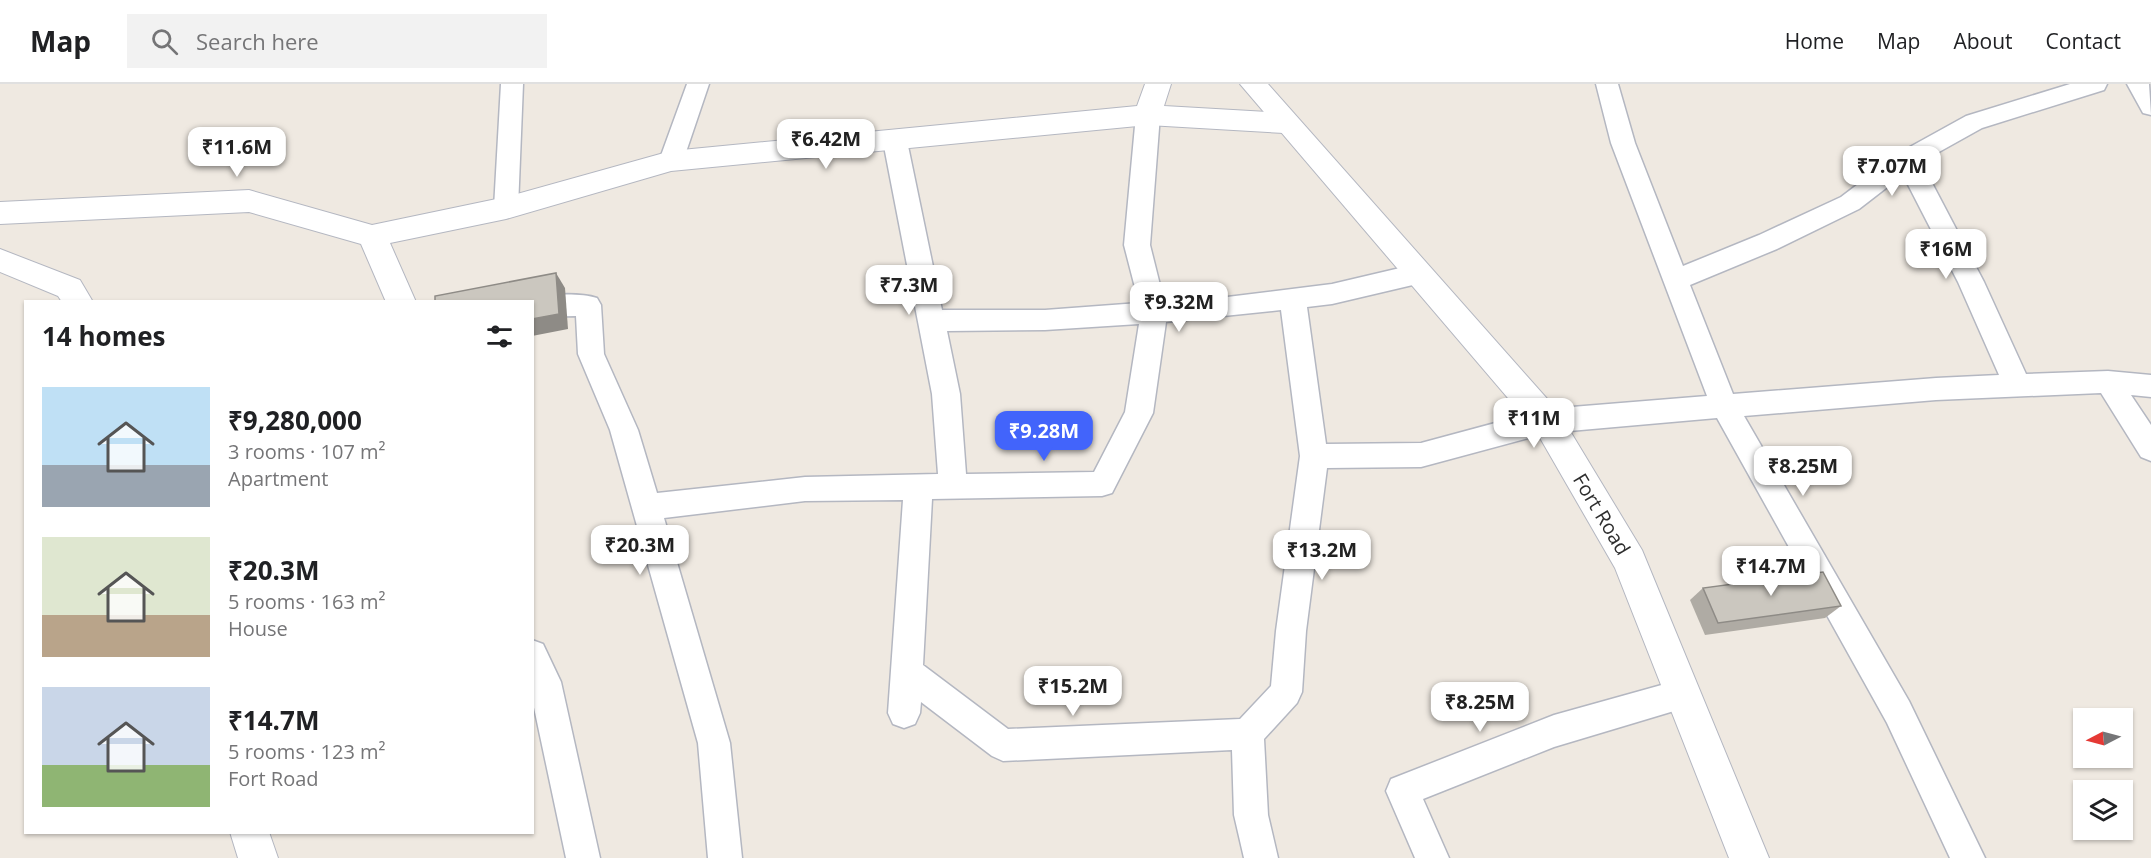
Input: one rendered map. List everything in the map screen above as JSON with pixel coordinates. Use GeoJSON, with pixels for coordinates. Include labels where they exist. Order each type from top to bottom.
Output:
{"type":"FeatureCollection","features":[{"type":"Feature","properties":{"kind":"street"},"geometry":{"type":"LineString","coordinates":[[506,208],[512,84]]}},
{"type":"Feature","properties":{"kind":"street"},"geometry":{"type":"LineString","coordinates":[[670,161],[698,84]]}},
{"type":"Feature","properties":{"kind":"street"},"geometry":{"type":"LineString","coordinates":[[645,507],[805,489],[1102,484],[1139,413],[1154,312],[1137,245],[1148,115],[1158,84]]}},
{"type":"Feature","properties":{"kind":"street","name":"Fort Road"},"geometry":{"type":"LineString","coordinates":[[1252,84],[1547,421],[1630,561],[1749,858]]}},
{"type":"Feature","properties":{"kind":"street"},"geometry":{"type":"LineString","coordinates":[[1607,84],[1623,143],[1725,408],[1898,712],[1968,858]]}},
{"type":"Feature","properties":{"kind":"street"},"geometry":{"type":"LineString","coordinates":[[1676,280],[1768,242],[1850,203],[1907,159],[1974,122],[2096,84]]}},
{"type":"Feature","properties":{"kind":"street"},"geometry":{"type":"LineString","coordinates":[[2138,84],[2151,107]]}},
{"type":"Feature","properties":{"kind":"street"},"geometry":{"type":"LineString","coordinates":[[0,213],[249,201],[372,236],[506,208],[670,161],[1148,115],[1284,123]]}},
{"type":"Feature","properties":{"kind":"street"},"geometry":{"type":"LineString","coordinates":[[895,141],[946,394],[953,486]]}},
{"type":"Feature","properties":{"kind":"street"},"geometry":{"type":"LineString","coordinates":[[1907,159],[1971,282],[2017,386]]}},
{"type":"Feature","properties":{"kind":"street"},"geometry":{"type":"LineString","coordinates":[[372,236],[400,300]]}},
{"type":"Feature","properties":{"kind":"street"},"geometry":{"type":"LineString","coordinates":[[0,260],[69,288],[77,300]]}},
{"type":"Feature","properties":{"kind":"street"},"geometry":{"type":"LineString","coordinates":[[932,321],[1045,320],[1219,308],[1332,294],[1417,274]]}},
{"type":"Feature","properties":{"kind":"street"},"geometry":{"type":"LineString","coordinates":[[1261,858],[1251,815],[1248,734],[1286,692],[1291,631],[1314,456],[1293,299]]}},
{"type":"Feature","properties":{"kind":"street"},"geometry":{"type":"LineString","coordinates":[[534,307],[588,305],[591,354],[624,430],[714,743],[725,858]]}},
{"type":"Feature","properties":{"kind":"street"},"geometry":{"type":"LineString","coordinates":[[2108,382],[2151,449]]}},
{"type":"Feature","properties":{"kind":"street"},"geometry":{"type":"LineString","coordinates":[[1314,456],[1420,455],[1547,421],[1936,389],[2108,382],[2151,386]]}},
{"type":"Feature","properties":{"kind":"street"},"geometry":{"type":"LineString","coordinates":[[904,713],[918,488]]}},
{"type":"Feature","properties":{"kind":"street"},"geometry":{"type":"LineString","coordinates":[[534,658],[545,682],[583,858]]}},
{"type":"Feature","properties":{"kind":"street"},"geometry":{"type":"LineString","coordinates":[[907,672],[1004,745],[1248,734]]}},
{"type":"Feature","properties":{"kind":"street"},"geometry":{"type":"LineString","coordinates":[[1431,858],[1403,791],[1554,731],[1683,694]]}},
{"type":"Feature","properties":{"kind":"street"},"geometry":{"type":"LineString","coordinates":[[250,834],[258,858]]}},
{"type":"Feature","properties":{"kind":"building"},"geometry":{"type":"Polygon","coordinates":[[[556,273],[559,314],[534,319],[534,300],[435,300],[435,296],[556,273]]]}},
{"type":"Feature","properties":{"kind":"building"},"geometry":{"type":"Polygon","coordinates":[[[1823,572],[1841,606],[1718,623],[1703,588],[1823,572]]]}}]}
